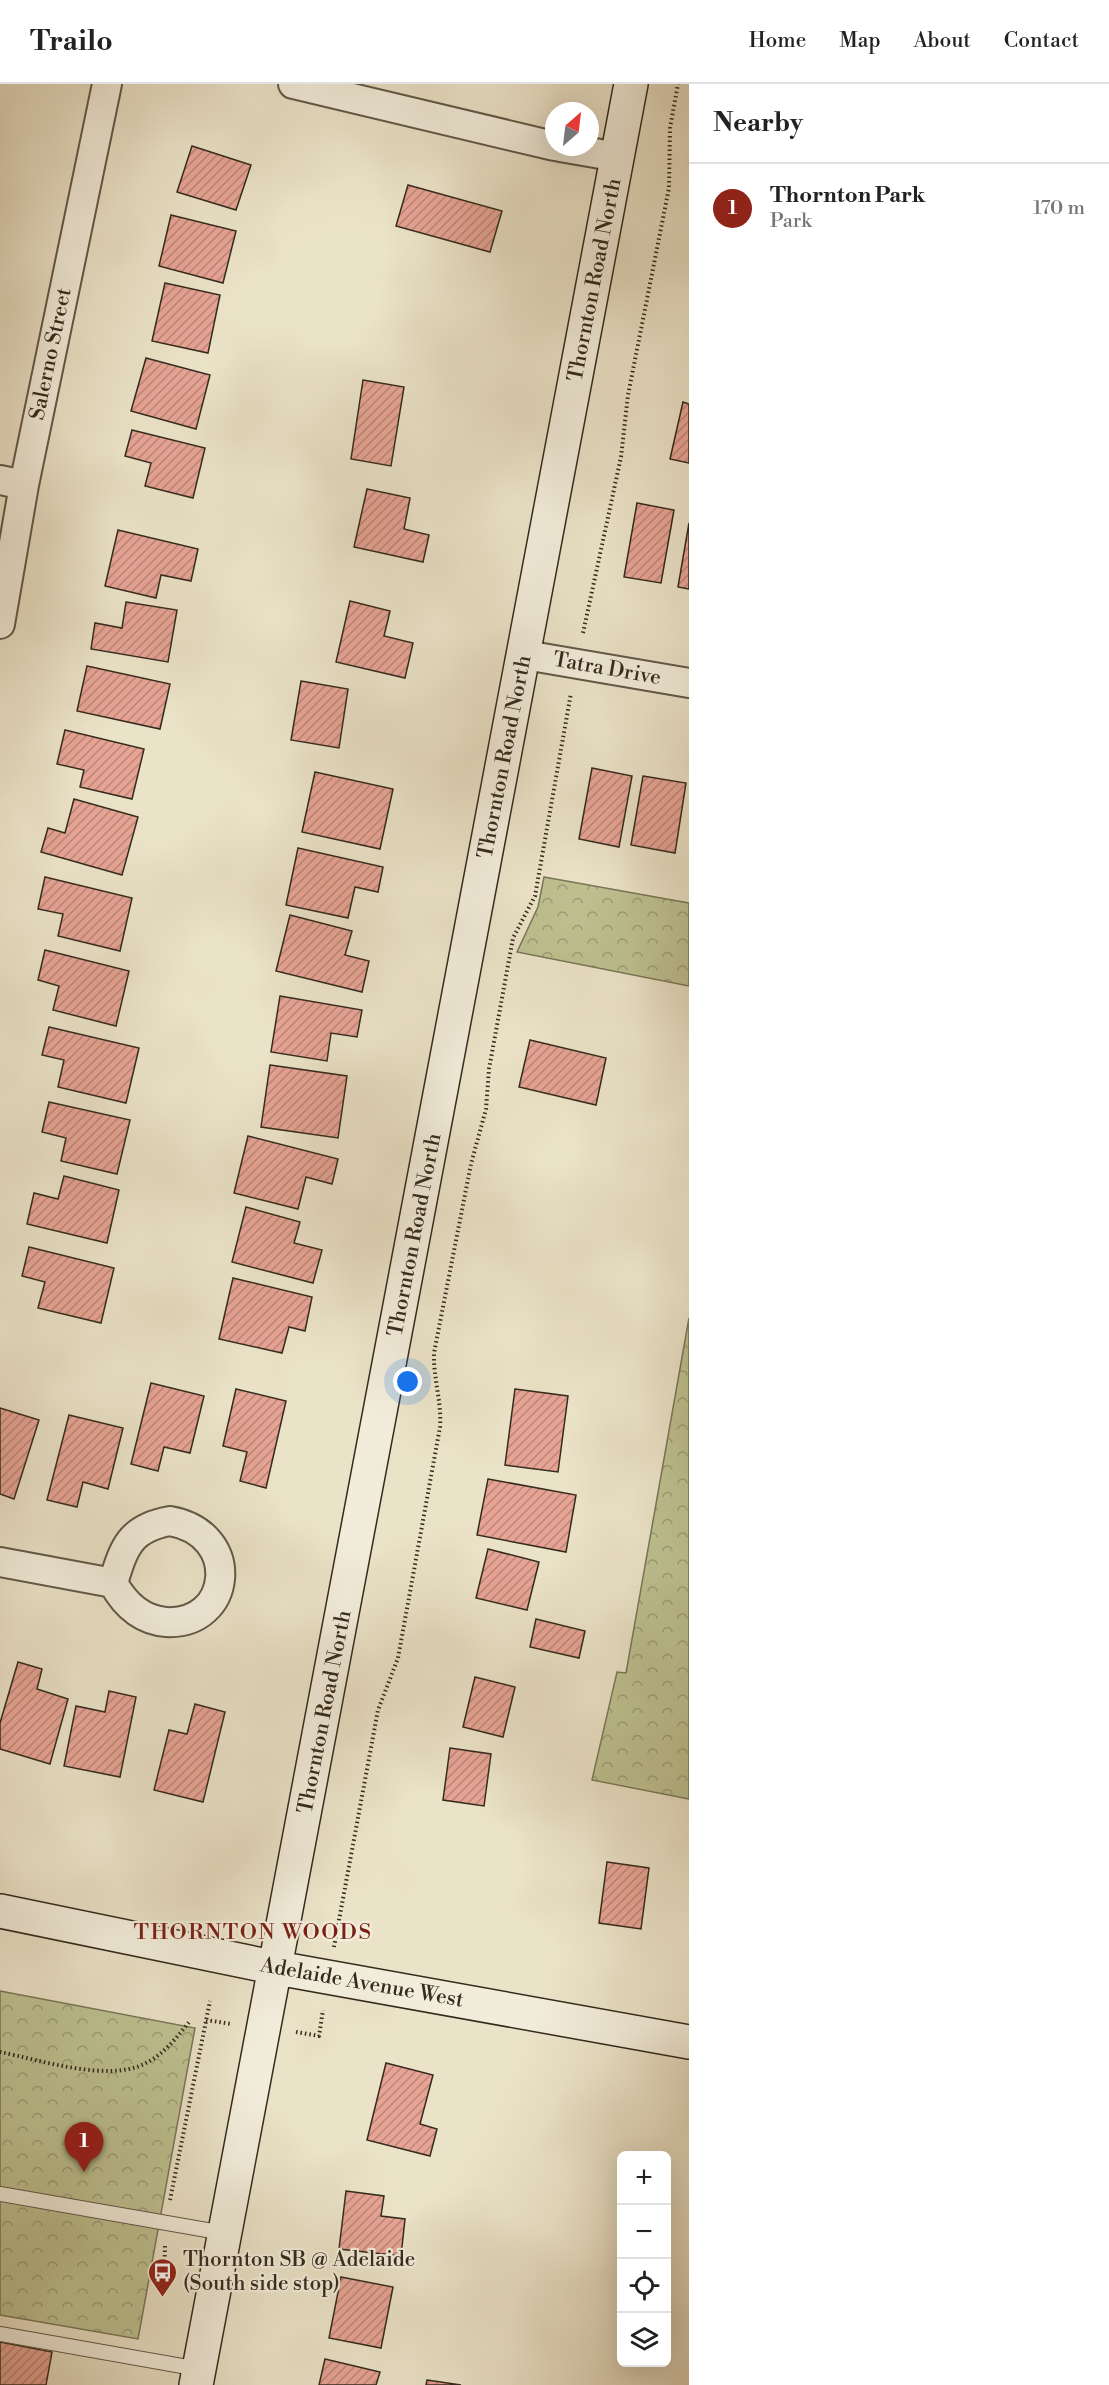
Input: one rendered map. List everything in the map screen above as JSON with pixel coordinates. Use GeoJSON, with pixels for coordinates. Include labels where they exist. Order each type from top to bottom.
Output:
{"type":"FeatureCollection","features":[{"type":"Feature","properties":{"kind":"main road","name":"Thornton Road North"},"geometry":{"type":"LineString","coordinates":[[197,2377],[277,1968],[631,84]]}},
{"type":"Feature","properties":{"kind":"main road","name":"Adelaide Avenue West"},"geometry":{"type":"LineString","coordinates":[[0,1911],[329,1978],[689,2042]]}},
{"type":"Feature","properties":{"kind":"street","name":"Salerno Street"},"geometry":{"type":"LineString","coordinates":[[0,624],[12,483],[107,84]]}},
{"type":"Feature","properties":{"kind":"street"},"geometry":{"type":"LineString","coordinates":[[293,84],[545,144]]}},
{"type":"Feature","properties":{"kind":"street"},"geometry":{"type":"LineString","coordinates":[[599,154],[618,157]]}},
{"type":"Feature","properties":{"kind":"street","name":"Tatra Drive"},"geometry":{"type":"LineString","coordinates":[[525,655],[689,683]]}},
{"type":"Feature","properties":{"kind":"street"},"geometry":{"type":"LineString","coordinates":[[0,1562],[113,1583]]}},
{"type":"Feature","properties":{"kind":"lane"},"geometry":{"type":"LineString","coordinates":[[0,2194],[224,2233]]}},
{"type":"Feature","properties":{"kind":"lane"},"geometry":{"type":"LineString","coordinates":[[0,2334],[197,2377]]}},
{"type":"Feature","properties":{"kind":"path"},"geometry":{"type":"LineString","coordinates":[[583,637],[621,457],[628,395],[669,188],[670,128],[678,84]]}},
{"type":"Feature","properties":{"kind":"path"},"geometry":{"type":"LineString","coordinates":[[337,1932],[378,1710],[398,1658],[440,1427],[442,1410],[433,1365],[434,1353],[471,1164],[486,1108],[489,1069],[513,938],[535,896],[570,698]]}},
{"type":"Feature","properties":{"kind":"path"},"geometry":{"type":"LineString","coordinates":[[264,2028],[319,2036],[329,1978]]}},
{"type":"Feature","properties":{"kind":"path"},"geometry":{"type":"LineString","coordinates":[[164,2278],[165,2222],[210,2001]]}},
{"type":"Feature","properties":{"kind":"path"},"geometry":{"type":"LineString","coordinates":[[206,2020],[219,2022]]}},
{"type":"Feature","properties":{"kind":"path"},"geometry":{"type":"LineString","coordinates":[[0,2052],[80,2068],[117,2072],[146,2064],[163,2050],[190,2021]]}},
{"type":"Feature","properties":{"kind":"green space"},"geometry":{"type":"Polygon","coordinates":[[[544,877],[689,903],[689,986],[517,952],[538,907],[544,877]]]}},
{"type":"Feature","properties":{"kind":"green space"},"geometry":{"type":"Polygon","coordinates":[[[689,1318],[689,1799],[592,1780],[617,1672],[626,1673],[689,1318]]]}},
{"type":"Feature","properties":{"kind":"green space"},"geometry":{"type":"Polygon","coordinates":[[[0,1991],[195,2028],[138,2339],[0,2315],[0,1991]]]}},
{"type":"Feature","properties":{"kind":"building"},"geometry":{"type":"Polygon","coordinates":[[[192,146],[251,165],[236,210],[177,192],[192,146]]]}},
{"type":"Feature","properties":{"kind":"building"},"geometry":{"type":"Polygon","coordinates":[[[408,185],[502,211],[490,252],[396,226],[408,185]]]}},
{"type":"Feature","properties":{"kind":"building"},"geometry":{"type":"Polygon","coordinates":[[[171,215],[236,231],[223,283],[159,266],[171,215]]]}},
{"type":"Feature","properties":{"kind":"building"},"geometry":{"type":"Polygon","coordinates":[[[165,283],[220,295],[208,353],[152,341],[165,283]]]}},
{"type":"Feature","properties":{"kind":"building"},"geometry":{"type":"Polygon","coordinates":[[[146,358],[210,375],[196,429],[131,411],[146,358]]]}},
{"type":"Feature","properties":{"kind":"building"},"geometry":{"type":"Polygon","coordinates":[[[363,380],[404,387],[391,466],[351,459],[363,380]]]}},
{"type":"Feature","properties":{"kind":"building"},"geometry":{"type":"Polygon","coordinates":[[[683,402],[689,404],[689,463],[670,459],[683,402]]]}},
{"type":"Feature","properties":{"kind":"building"},"geometry":{"type":"Polygon","coordinates":[[[132,430],[205,448],[193,498],[145,486],[151,463],[125,456],[132,430]]]}},
{"type":"Feature","properties":{"kind":"building"},"geometry":{"type":"Polygon","coordinates":[[[367,489],[410,498],[404,529],[429,535],[423,562],[354,547],[367,489]]]}},
{"type":"Feature","properties":{"kind":"building"},"geometry":{"type":"Polygon","coordinates":[[[637,503],[674,510],[661,583],[624,577],[637,503]]]}},
{"type":"Feature","properties":{"kind":"building"},"geometry":{"type":"Polygon","coordinates":[[[689,523],[689,589],[678,587],[689,523]]]}},
{"type":"Feature","properties":{"kind":"building"},"geometry":{"type":"Polygon","coordinates":[[[118,530],[198,549],[191,581],[161,575],[156,598],[105,586],[118,530]]]}},
{"type":"Feature","properties":{"kind":"building"},"geometry":{"type":"Polygon","coordinates":[[[350,601],[390,611],[384,636],[413,643],[405,678],[336,662],[350,601]]]}},
{"type":"Feature","properties":{"kind":"building"},"geometry":{"type":"Polygon","coordinates":[[[126,602],[177,610],[168,662],[91,649],[95,623],[122,628],[126,602]]]}},
{"type":"Feature","properties":{"kind":"building"},"geometry":{"type":"Polygon","coordinates":[[[87,666],[170,684],[160,729],[77,711],[87,666]]]}},
{"type":"Feature","properties":{"kind":"building"},"geometry":{"type":"Polygon","coordinates":[[[301,681],[348,689],[339,748],[291,740],[301,681]]]}},
{"type":"Feature","properties":{"kind":"building"},"geometry":{"type":"Polygon","coordinates":[[[65,730],[144,749],[132,799],[80,787],[84,770],[57,764],[65,730]]]}},
{"type":"Feature","properties":{"kind":"building"},"geometry":{"type":"Polygon","coordinates":[[[592,768],[632,776],[619,847],[579,839],[592,768]]]}},
{"type":"Feature","properties":{"kind":"building"},"geometry":{"type":"Polygon","coordinates":[[[315,772],[393,789],[380,849],[302,832],[315,772]]]}},
{"type":"Feature","properties":{"kind":"building"},"geometry":{"type":"Polygon","coordinates":[[[643,776],[686,783],[675,853],[631,845],[643,776]]]}},
{"type":"Feature","properties":{"kind":"building"},"geometry":{"type":"Polygon","coordinates":[[[74,799],[138,817],[122,875],[41,852],[48,828],[65,833],[74,799]]]}},
{"type":"Feature","properties":{"kind":"building"},"geometry":{"type":"Polygon","coordinates":[[[298,848],[383,867],[378,892],[355,887],[348,918],[286,905],[298,848]]]}},
{"type":"Feature","properties":{"kind":"building"},"geometry":{"type":"Polygon","coordinates":[[[45,877],[132,898],[120,951],[58,936],[63,914],[38,909],[45,877]]]}},
{"type":"Feature","properties":{"kind":"building"},"geometry":{"type":"Polygon","coordinates":[[[290,915],[352,931],[345,955],[369,961],[362,992],[276,971],[290,915]]]}},
{"type":"Feature","properties":{"kind":"building"},"geometry":{"type":"Polygon","coordinates":[[[45,950],[129,971],[116,1026],[53,1010],[59,986],[38,980],[45,950]]]}},
{"type":"Feature","properties":{"kind":"building"},"geometry":{"type":"Polygon","coordinates":[[[280,996],[362,1010],[357,1037],[331,1033],[327,1061],[271,1052],[280,996]]]}},
{"type":"Feature","properties":{"kind":"building"},"geometry":{"type":"Polygon","coordinates":[[[49,1027],[139,1048],[126,1103],[58,1087],[64,1060],[42,1055],[49,1027]]]}},
{"type":"Feature","properties":{"kind":"building"},"geometry":{"type":"Polygon","coordinates":[[[530,1040],[606,1058],[596,1105],[519,1087],[530,1040]]]}},
{"type":"Feature","properties":{"kind":"building"},"geometry":{"type":"Polygon","coordinates":[[[270,1065],[347,1076],[338,1138],[261,1127],[270,1065]]]}},
{"type":"Feature","properties":{"kind":"building"},"geometry":{"type":"Polygon","coordinates":[[[49,1102],[130,1120],[117,1174],[61,1161],[66,1138],[42,1132],[49,1102]]]}},
{"type":"Feature","properties":{"kind":"building"},"geometry":{"type":"Polygon","coordinates":[[[248,1136],[338,1159],[332,1184],[306,1177],[298,1209],[234,1193],[248,1136]]]}},
{"type":"Feature","properties":{"kind":"building"},"geometry":{"type":"Polygon","coordinates":[[[64,1176],[119,1190],[107,1243],[27,1224],[34,1193],[58,1199],[64,1176]]]}},
{"type":"Feature","properties":{"kind":"building"},"geometry":{"type":"Polygon","coordinates":[[[246,1207],[300,1222],[294,1243],[322,1250],[313,1283],[232,1262],[246,1207]]]}},
{"type":"Feature","properties":{"kind":"building"},"geometry":{"type":"Polygon","coordinates":[[[29,1247],[114,1268],[101,1323],[38,1308],[45,1282],[22,1276],[29,1247]]]}},
{"type":"Feature","properties":{"kind":"building"},"geometry":{"type":"Polygon","coordinates":[[[233,1278],[312,1297],[305,1331],[289,1327],[282,1353],[219,1339],[233,1278]]]}},
{"type":"Feature","properties":{"kind":"building"},"geometry":{"type":"Polygon","coordinates":[[[151,1383],[204,1396],[190,1453],[164,1447],[158,1471],[131,1464],[151,1383]]]}},
{"type":"Feature","properties":{"kind":"building"},"geometry":{"type":"Polygon","coordinates":[[[236,1389],[286,1401],[266,1488],[240,1481],[247,1452],[223,1446],[236,1389]]]}},
{"type":"Feature","properties":{"kind":"building"},"geometry":{"type":"Polygon","coordinates":[[[515,1389],[568,1396],[558,1472],[505,1465],[515,1389]]]}},
{"type":"Feature","properties":{"kind":"building"},"geometry":{"type":"Polygon","coordinates":[[[0,1408],[39,1420],[14,1499],[0,1494],[0,1408]]]}},
{"type":"Feature","properties":{"kind":"building"},"geometry":{"type":"Polygon","coordinates":[[[69,1415],[123,1428],[108,1489],[83,1482],[77,1507],[47,1500],[69,1415]]]}},
{"type":"Feature","properties":{"kind":"building"},"geometry":{"type":"Polygon","coordinates":[[[488,1479],[576,1495],[566,1552],[477,1535],[488,1479]]]}},
{"type":"Feature","properties":{"kind":"building"},"geometry":{"type":"Polygon","coordinates":[[[488,1549],[539,1562],[527,1610],[476,1598],[488,1549]]]}},
{"type":"Feature","properties":{"kind":"building"},"geometry":{"type":"Polygon","coordinates":[[[536,1619],[585,1631],[579,1658],[530,1647],[536,1619]]]}},
{"type":"Feature","properties":{"kind":"building"},"geometry":{"type":"Polygon","coordinates":[[[18,1662],[42,1669],[37,1689],[68,1699],[50,1764],[0,1749],[0,1723],[18,1662]]]}},
{"type":"Feature","properties":{"kind":"building"},"geometry":{"type":"Polygon","coordinates":[[[475,1677],[515,1687],[503,1737],[463,1727],[475,1677]]]}},
{"type":"Feature","properties":{"kind":"building"},"geometry":{"type":"Polygon","coordinates":[[[109,1691],[136,1697],[120,1777],[64,1766],[76,1706],[105,1712],[109,1691]]]}},
{"type":"Feature","properties":{"kind":"building"},"geometry":{"type":"Polygon","coordinates":[[[195,1704],[225,1712],[203,1802],[154,1790],[169,1730],[187,1734],[195,1704]]]}},
{"type":"Feature","properties":{"kind":"building"},"geometry":{"type":"Polygon","coordinates":[[[450,1748],[491,1754],[484,1806],[443,1800],[450,1748]]]}},
{"type":"Feature","properties":{"kind":"building"},"geometry":{"type":"Polygon","coordinates":[[[607,1862],[649,1868],[641,1929],[599,1923],[607,1862]]]}},
{"type":"Feature","properties":{"kind":"building"},"geometry":{"type":"Polygon","coordinates":[[[386,2063],[433,2075],[420,2124],[437,2129],[430,2156],[367,2140],[386,2063]]]}},
{"type":"Feature","properties":{"kind":"building"},"geometry":{"type":"Polygon","coordinates":[[[346,2191],[384,2196],[381,2216],[405,2219],[401,2256],[339,2249],[346,2191]]]}},
{"type":"Feature","properties":{"kind":"building"},"geometry":{"type":"Polygon","coordinates":[[[341,2277],[393,2287],[381,2348],[329,2338],[341,2277]]]}},
{"type":"Feature","properties":{"kind":"building"},"geometry":{"type":"Polygon","coordinates":[[[0,2342],[52,2352],[46,2385],[0,2385],[0,2342]]]}},
{"type":"Feature","properties":{"kind":"building"},"geometry":{"type":"Polygon","coordinates":[[[325,2359],[380,2372],[376,2385],[319,2385],[325,2359]]]}},
{"type":"Feature","properties":{"kind":"building"},"geometry":{"type":"Polygon","coordinates":[[[427,2380],[461,2385],[426,2385],[427,2380]]]}},
{"type":"Feature","properties":{"kind":"place","name":"Thornton Park"},"geometry":{"type":"Point","coordinates":[84,2172]}},
{"type":"Feature","properties":{"kind":"place","name":"Thornton SB @ Adelaide (South side stop)"},"geometry":{"type":"Point","coordinates":[162,2298]}},
{"type":"Feature","properties":{"kind":"district","name":"THORNTON WOODS"},"geometry":{"type":"Point","coordinates":[253,1932]}}]}
